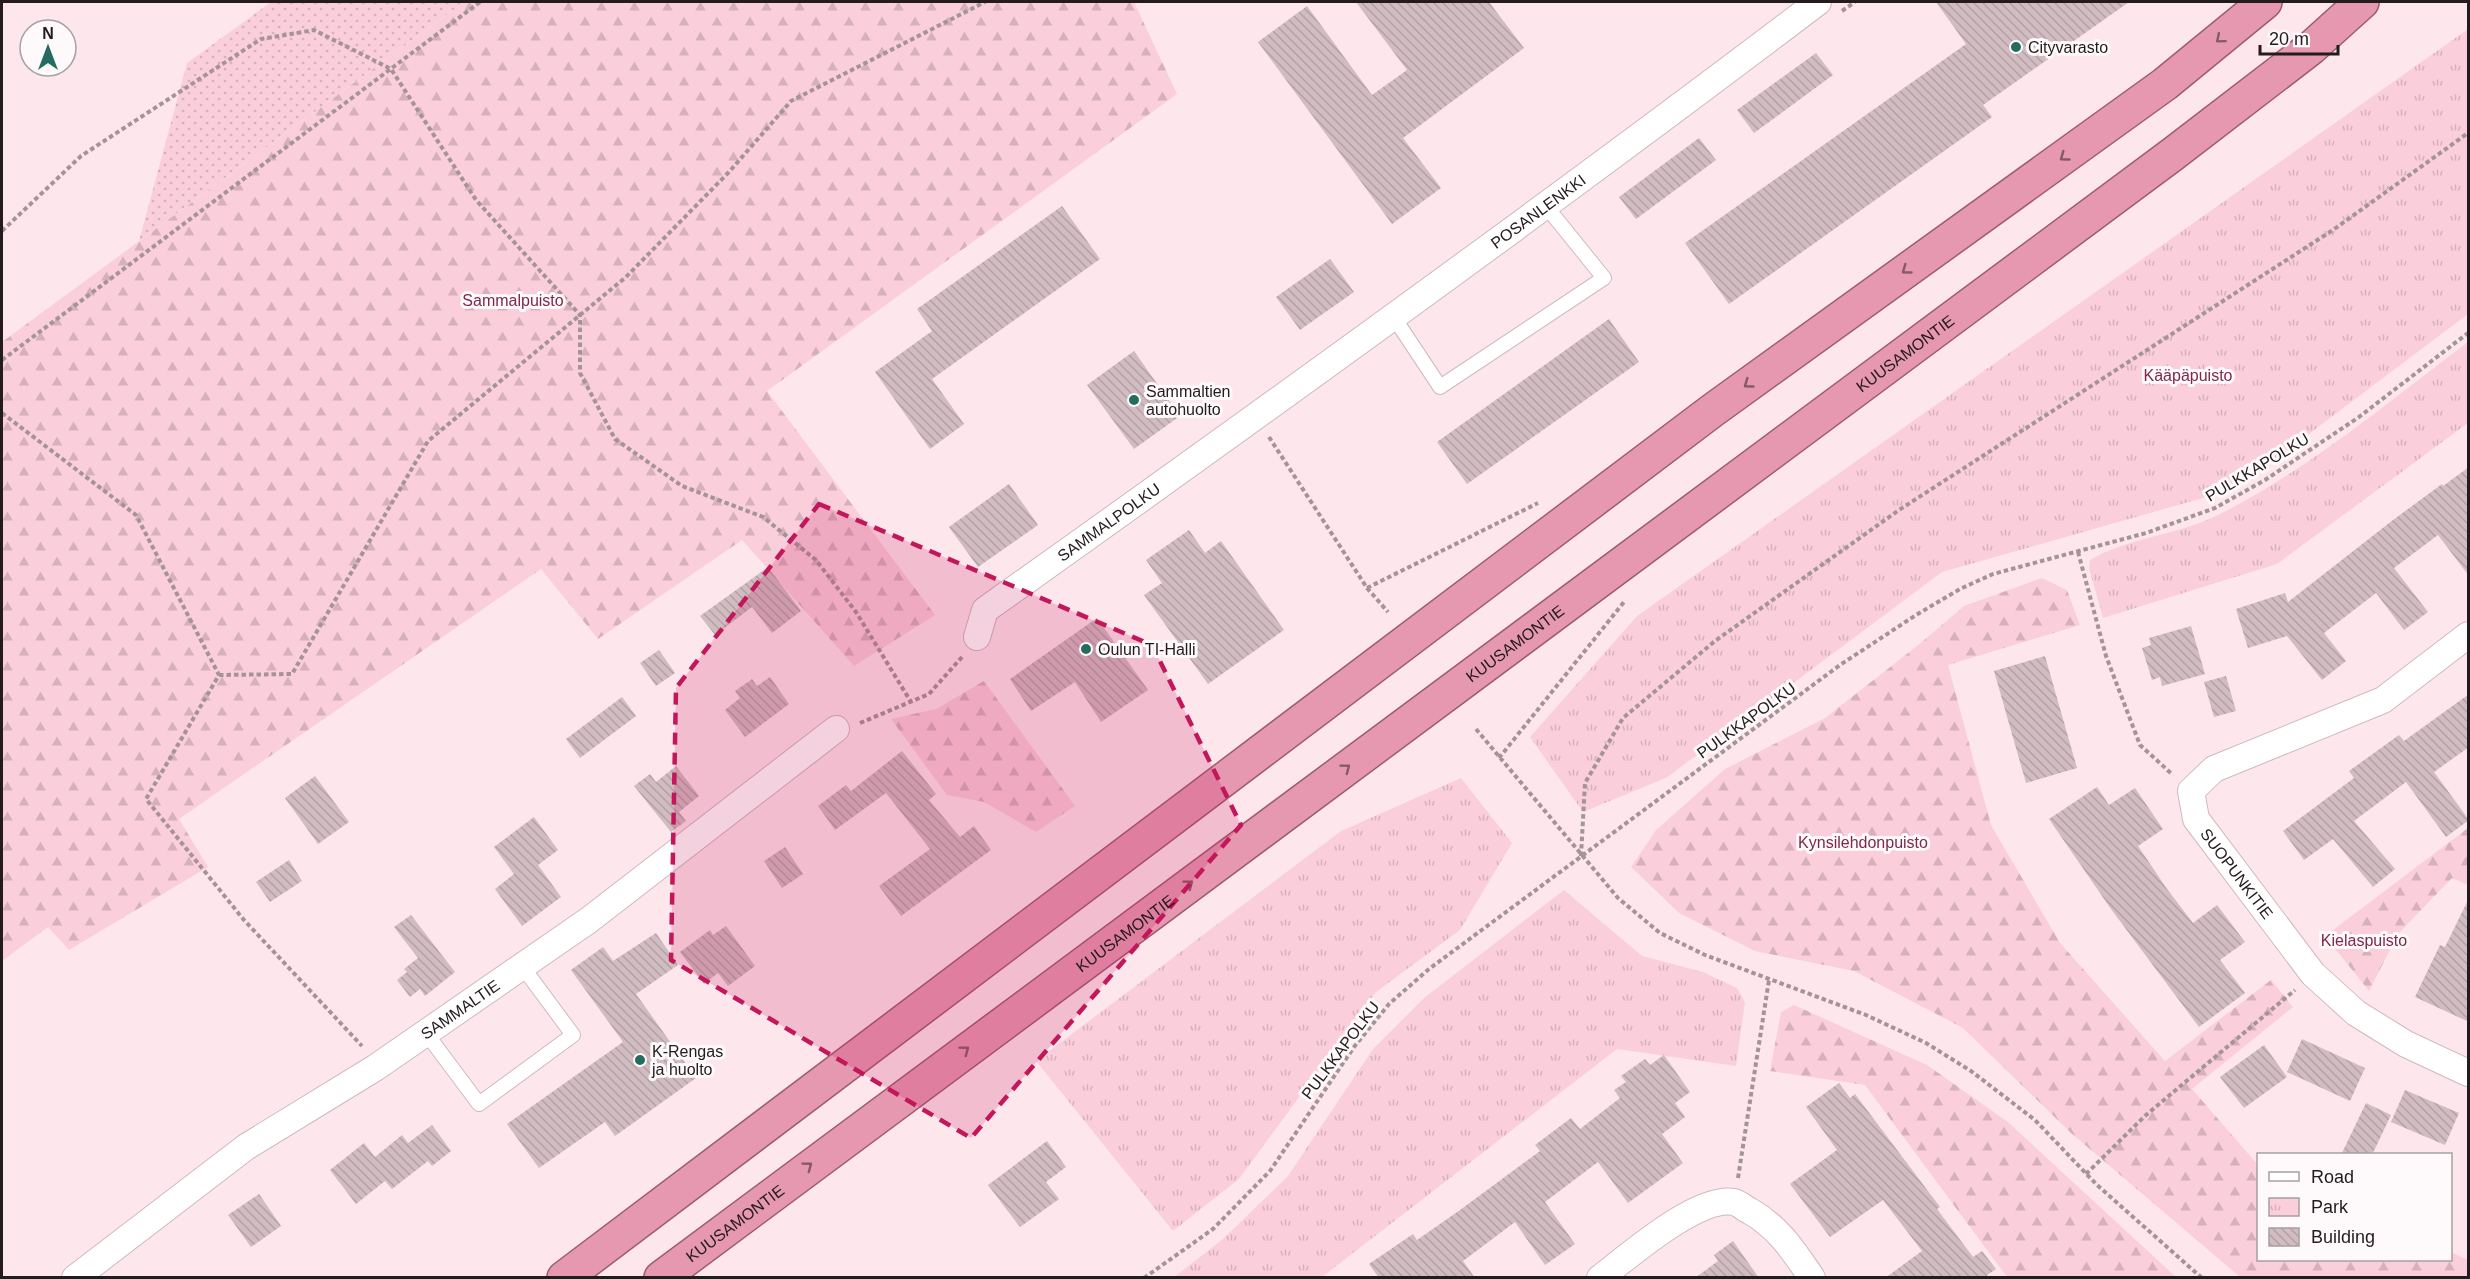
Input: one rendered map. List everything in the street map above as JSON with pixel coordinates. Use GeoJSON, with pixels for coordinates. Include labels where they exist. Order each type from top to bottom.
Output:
{"type":"FeatureCollection","features":[{"type":"Feature","properties":{"kind":"highway"},"geometry":{"type":"LineString","coordinates":[[564,1278],[1703,417],[2165,84],[2265,2]]}},
{"type":"Feature","properties":{"kind":"highway","name":"KUUSAMONTIE"},"geometry":{"type":"LineString","coordinates":[[661,1278],[2173,154],[2311,48],[2362,2]]}},
{"type":"Feature","properties":{"kind":"street","name":"POSANLENKKI"},"geometry":{"type":"LineString","coordinates":[[1255,418],[1818,2]]}},
{"type":"Feature","properties":{"kind":"street","name":"SAMMALPOLKU"},"geometry":{"type":"LineString","coordinates":[[977,637],[985,610],[1255,418]]}},
{"type":"Feature","properties":{"kind":"street"},"geometry":{"type":"LineString","coordinates":[[2191,791],[2214,769],[2383,700],[2469,635]]}},
{"type":"Feature","properties":{"kind":"street","name":"SAMMALTIE"},"geometry":{"type":"LineString","coordinates":[[75,1278],[246,1147],[375,1068],[626,892],[836,729]]}},
{"type":"Feature","properties":{"kind":"street","name":"SUOPUNKITIE"},"geometry":{"type":"LineString","coordinates":[[2191,791],[2196,819],[2313,974],[2356,1013],[2406,1044],[2469,1073]]}},
{"type":"Feature","properties":{"kind":"street"},"geometry":{"type":"LineString","coordinates":[[1600,1278],[1686,1215],[1707,1204],[1734,1202],[1781,1234],[1812,1278]]}},
{"type":"Feature","properties":{"kind":"lane"},"geometry":{"type":"LineString","coordinates":[[1393,316],[1440,387],[1604,278],[1545,205]]}},
{"type":"Feature","properties":{"kind":"lane"},"geometry":{"type":"LineString","coordinates":[[426,1033],[479,1104],[573,1035],[522,966]]}},
{"type":"Feature","properties":{"kind":"path"},"geometry":{"type":"LineString","coordinates":[[2,360],[480,2]]}},
{"type":"Feature","properties":{"kind":"path"},"geometry":{"type":"LineString","coordinates":[[219,675],[292,674],[428,441],[626,277],[729,172],[791,101],[985,2]]}},
{"type":"Feature","properties":{"kind":"path"},"geometry":{"type":"LineString","coordinates":[[2,231],[81,156],[261,39],[315,30],[391,69],[476,200],[580,315],[580,373],[615,439],[682,486],[763,517],[816,560],[856,612],[910,702]]}},
{"type":"Feature","properties":{"kind":"path"},"geometry":{"type":"LineString","coordinates":[[1581,856],[1585,783],[1623,718],[1715,640],[1899,510],[2333,230],[2469,133]]}},
{"type":"Feature","properties":{"kind":"path","name":"PULKKAPOLKU"},"geometry":{"type":"LineString","coordinates":[[1144,1278],[1213,1229],[1270,1171],[1330,1080],[1389,1004],[1429,969],[1840,665],[1916,615],[1960,589],[1993,574],[2146,533],[2215,508],[2265,480],[2359,417],[2469,333]]}},
{"type":"Feature","properties":{"kind":"path"},"geometry":{"type":"LineString","coordinates":[[2,413],[136,514],[219,675]]}},
{"type":"Feature","properties":{"kind":"path"},"geometry":{"type":"LineString","coordinates":[[1255,418],[1367,588],[1388,612]]}},
{"type":"Feature","properties":{"kind":"path"},"geometry":{"type":"LineString","coordinates":[[1367,588],[1543,500]]}},
{"type":"Feature","properties":{"kind":"path"},"geometry":{"type":"LineString","coordinates":[[2078,552],[2106,656],[2140,745],[2191,791]]}},
{"type":"Feature","properties":{"kind":"path"},"geometry":{"type":"LineString","coordinates":[[1499,758],[1622,604],[1631,596]]}},
{"type":"Feature","properties":{"kind":"path"},"geometry":{"type":"LineString","coordinates":[[836,729],[867,722],[929,694],[958,664],[977,637]]}},
{"type":"Feature","properties":{"kind":"path"},"geometry":{"type":"LineString","coordinates":[[219,675],[146,799],[244,920],[362,1046]]}},
{"type":"Feature","properties":{"kind":"path"},"geometry":{"type":"LineString","coordinates":[[1476,729],[1618,898],[1660,933],[1705,955],[1866,1015],[1926,1043],[1971,1071],[2035,1120],[2086,1174],[2202,1278]]}},
{"type":"Feature","properties":{"kind":"path"},"geometry":{"type":"LineString","coordinates":[[2086,1174],[2146,1115],[2313,974]]}},
{"type":"Feature","properties":{"kind":"path"},"geometry":{"type":"LineString","coordinates":[[1734,1202],[1769,980]]}},
{"type":"Feature","properties":{"kind":"highlighted area"},"geometry":{"type":"Polygon","coordinates":[[[819,504],[1152,645],[1241,825],[971,1138],[671,960],[676,688],[819,504]]]}},
{"type":"Feature","properties":{"kind":"green space"},"geometry":{"type":"Polygon","coordinates":[[[271,2],[464,2],[139,241],[187,63],[271,2]]]}},
{"type":"Feature","properties":{"kind":"green space","name":"Sammalpuisto"},"geometry":{"type":"Polygon","coordinates":[[[464,2],[1134,2],[1177,94],[767,391],[935,615],[854,666],[742,540],[598,639],[541,569],[179,819],[208,867],[69,950],[48,927],[2,961],[2,342],[464,2]]]}},
{"type":"Feature","properties":{"kind":"green space","name":"Kääpäpuisto"},"geometry":{"type":"Polygon","coordinates":[[[2468,29],[2468,314],[2248,480],[2217,494],[1942,572],[1666,778],[1583,812],[1530,737],[1637,616],[2468,29]]]}},
{"type":"Feature","properties":{"kind":"green space"},"geometry":{"type":"Polygon","coordinates":[[[2468,342],[2468,423],[2277,564],[2103,618],[2089,568],[2090,560],[2120,546],[2203,522],[2251,497],[2347,434],[2468,342]]]}},
{"type":"Feature","properties":{"kind":"green space","name":"Kynsilehdonpuisto"},"geometry":{"type":"Polygon","coordinates":[[[2042,578],[2067,590],[2080,625],[1948,665],[1991,825],[2060,943],[2165,1061],[2271,980],[2293,1007],[2192,1089],[2257,1164],[2257,1261],[2452,1261],[2452,1252],[2468,1260],[2468,1277],[2240,1277],[2071,1133],[1963,1028],[1854,971],[1755,951],[1679,913],[1631,867],[1656,830],[1725,769],[1825,718],[1964,606],[2042,578]]]}},
{"type":"Feature","properties":{"kind":"green space"},"geometry":{"type":"Polygon","coordinates":[[[984,681],[1075,806],[1036,832],[984,802],[947,795],[891,719],[936,709],[984,681]]]}},
{"type":"Feature","properties":{"kind":"green space"},"geometry":{"type":"Polygon","coordinates":[[[1461,778],[1512,843],[1460,930],[1376,992],[1239,1179],[1173,1231],[1036,1061],[1341,831],[1461,778]]]}},
{"type":"Feature","properties":{"kind":"green space","name":"Kielaspuisto"},"geometry":{"type":"Polygon","coordinates":[[[2468,828],[2468,885],[2452,878],[2398,934],[2369,991],[2325,936],[2468,828]]]}},
{"type":"Feature","properties":{"kind":"green space"},"geometry":{"type":"Polygon","coordinates":[[[1564,890],[1642,956],[1703,972],[1737,988],[1745,1002],[1736,1066],[1617,1049],[1322,1277],[1173,1278],[1223,1239],[1288,1176],[1373,1049],[1424,998],[1564,890]]]}},
{"type":"Feature","properties":{"kind":"green space"},"geometry":{"type":"Polygon","coordinates":[[[1794,1005],[1927,1065],[2008,1122],[2176,1277],[2007,1277],[1865,1085],[1770,1071],[1781,1012],[1794,1005]]]}},
{"type":"Feature","properties":{"kind":"building"},"geometry":{"type":"Polygon","coordinates":[[[1356,2],[1489,2],[1524,48],[1403,138],[1441,188],[1392,224],[1258,42],[1307,6],[1372,95],[1407,70],[1356,2]]]}},
{"type":"Feature","properties":{"kind":"building"},"geometry":{"type":"Polygon","coordinates":[[[1936,2],[2129,2],[1983,105],[1992,117],[1729,304],[1685,243],[1966,44],[1936,2]]]}},
{"type":"Feature","properties":{"kind":"building"},"geometry":{"type":"Polygon","coordinates":[[[1816,53],[1833,75],[1754,133],[1737,110],[1816,53]]]}},
{"type":"Feature","properties":{"kind":"building"},"geometry":{"type":"Polygon","coordinates":[[[1699,138],[1716,160],[1636,219],[1619,197],[1699,138]]]}},
{"type":"Feature","properties":{"kind":"building"},"geometry":{"type":"Polygon","coordinates":[[[1062,206],[1100,259],[932,379],[964,424],[930,449],[875,372],[932,331],[917,309],[1062,206]]]}},
{"type":"Feature","properties":{"kind":"building"},"geometry":{"type":"Polygon","coordinates":[[[1330,259],[1354,292],[1300,330],[1276,297],[1330,259]]]}},
{"type":"Feature","properties":{"kind":"building"},"geometry":{"type":"Polygon","coordinates":[[[1609,319],[1639,362],[1467,484],[1437,442],[1609,319]]]}},
{"type":"Feature","properties":{"kind":"building","name":"Sammaltien autohuolto"},"geometry":{"type":"Polygon","coordinates":[[[1134,351],[1180,416],[1134,449],[1087,385],[1134,351]]]}},
{"type":"Feature","properties":{"kind":"building"},"geometry":{"type":"Polygon","coordinates":[[[2469,467],[2469,576],[2438,535],[2394,568],[2428,612],[2404,630],[2376,593],[2324,633],[2346,661],[2322,680],[2287,636],[2248,648],[2236,609],[2285,593],[2288,602],[2393,520],[2469,467]]]}},
{"type":"Feature","properties":{"kind":"building"},"geometry":{"type":"Polygon","coordinates":[[[1009,484],[1038,525],[978,567],[949,527],[1009,484]]]}},
{"type":"Feature","properties":{"kind":"building"},"geometry":{"type":"Polygon","coordinates":[[[1189,530],[1205,553],[1221,541],[1284,630],[1208,684],[1144,595],[1162,583],[1146,560],[1189,530]]]}},
{"type":"Feature","properties":{"kind":"building"},"geometry":{"type":"Polygon","coordinates":[[[768,567],[801,611],[772,633],[752,607],[715,635],[700,616],[768,567]]]}},
{"type":"Feature","properties":{"kind":"building","name":"Oulun TI-Halli"},"geometry":{"type":"Polygon","coordinates":[[[1097,618],[1148,690],[1101,722],[1075,682],[1031,711],[1010,679],[1097,618]]]}},
{"type":"Feature","properties":{"kind":"building"},"geometry":{"type":"Polygon","coordinates":[[[2191,626],[2205,674],[2162,686],[2160,677],[2152,680],[2142,648],[2151,645],[2149,638],[2191,626]]]}},
{"type":"Feature","properties":{"kind":"building"},"geometry":{"type":"Polygon","coordinates":[[[659,650],[675,673],[656,686],[640,663],[659,650]]]}},
{"type":"Feature","properties":{"kind":"building"},"geometry":{"type":"Polygon","coordinates":[[[2045,656],[2077,768],[2026,783],[1994,671],[2045,656]]]}},
{"type":"Feature","properties":{"kind":"building"},"geometry":{"type":"Polygon","coordinates":[[[2226,676],[2236,711],[2214,717],[2204,682],[2226,676]]]}},
{"type":"Feature","properties":{"kind":"building"},"geometry":{"type":"Polygon","coordinates":[[[770,677],[789,704],[745,737],[725,710],[740,698],[735,691],[752,679],[757,686],[770,677]]]}},
{"type":"Feature","properties":{"kind":"building"},"geometry":{"type":"Polygon","coordinates":[[[2469,694],[2469,747],[2434,772],[2469,820],[2446,837],[2406,782],[2354,821],[2395,869],[2373,887],[2333,839],[2304,860],[2283,831],[2354,778],[2349,771],[2399,735],[2404,741],[2469,694]]]}},
{"type":"Feature","properties":{"kind":"building"},"geometry":{"type":"Polygon","coordinates":[[[622,697],[636,716],[580,758],[566,739],[622,697]]]}},
{"type":"Feature","properties":{"kind":"building"},"geometry":{"type":"Polygon","coordinates":[[[902,751],[936,794],[929,800],[960,837],[974,826],[991,850],[901,916],[879,886],[930,849],[886,793],[835,830],[818,806],[846,785],[851,791],[902,751]]]}},
{"type":"Feature","properties":{"kind":"building"},"geometry":{"type":"Polygon","coordinates":[[[676,766],[699,796],[679,812],[686,821],[671,832],[634,786],[650,774],[656,782],[676,766]]]}},
{"type":"Feature","properties":{"kind":"building"},"geometry":{"type":"Polygon","coordinates":[[[315,776],[349,822],[318,844],[285,798],[315,776]]]}},
{"type":"Feature","properties":{"kind":"building"},"geometry":{"type":"Polygon","coordinates":[[[2097,787],[2109,805],[2135,788],[2163,829],[2138,846],[2167,889],[2193,923],[2217,905],[2245,942],[2220,960],[2245,993],[2199,1027],[2111,909],[2049,819],[2097,787]]]}},
{"type":"Feature","properties":{"kind":"building"},"geometry":{"type":"Polygon","coordinates":[[[534,817],[558,850],[538,865],[561,897],[522,926],[495,889],[514,874],[494,847],[534,817]]]}},
{"type":"Feature","properties":{"kind":"building"},"geometry":{"type":"Polygon","coordinates":[[[785,847],[803,874],[782,888],[764,861],[785,847]]]}},
{"type":"Feature","properties":{"kind":"building"},"geometry":{"type":"Polygon","coordinates":[[[289,860],[302,881],[270,902],[256,882],[289,860]]]}},
{"type":"Feature","properties":{"kind":"building"},"geometry":{"type":"Polygon","coordinates":[[[2469,898],[2469,1022],[2415,997],[2440,945],[2445,947],[2469,898]]]}},
{"type":"Feature","properties":{"kind":"building"},"geometry":{"type":"Polygon","coordinates":[[[411,915],[455,972],[425,996],[420,989],[410,997],[397,980],[407,972],[404,969],[418,958],[394,927],[411,915]]]}},
{"type":"Feature","properties":{"kind":"building"},"geometry":{"type":"Polygon","coordinates":[[[726,926],[755,966],[728,986],[718,973],[704,984],[680,952],[710,930],[713,935],[726,926]]]}},
{"type":"Feature","properties":{"kind":"building","name":"K-Rengas ja huolto"},"geometry":{"type":"Polygon","coordinates":[[[656,933],[678,965],[636,994],[696,1078],[615,1136],[605,1122],[539,1168],[507,1124],[623,1042],[571,970],[603,947],[613,961],[656,933]]]}},
{"type":"Feature","properties":{"kind":"building"},"geometry":{"type":"Polygon","coordinates":[[[2302,1039],[2365,1068],[2350,1101],[2287,1072],[2302,1039]]]}},
{"type":"Feature","properties":{"kind":"building"},"geometry":{"type":"Polygon","coordinates":[[[2264,1045],[2287,1077],[2244,1108],[2220,1077],[2264,1045]]]}},
{"type":"Feature","properties":{"kind":"building"},"geometry":{"type":"Polygon","coordinates":[[[1664,1055],[1690,1092],[1675,1103],[1685,1117],[1662,1134],[1683,1163],[1628,1203],[1598,1162],[1545,1202],[1575,1244],[1545,1265],[1515,1222],[1463,1261],[1475,1278],[1379,1278],[1369,1264],[1413,1234],[1417,1240],[1460,1210],[1540,1151],[1535,1145],[1571,1118],[1580,1129],[1620,1098],[1614,1090],[1626,1082],[1621,1076],[1645,1059],[1650,1065],[1664,1055]]]}},
{"type":"Feature","properties":{"kind":"building"},"geometry":{"type":"Polygon","coordinates":[[[1839,1083],[1850,1098],[1855,1094],[1940,1207],[1937,1209],[1973,1257],[1982,1251],[1996,1269],[1987,1275],[1989,1278],[1885,1278],[1922,1251],[1883,1200],[1830,1237],[1790,1184],[1837,1150],[1806,1107],[1839,1083]]]}},
{"type":"Feature","properties":{"kind":"building"},"geometry":{"type":"Polygon","coordinates":[[[2405,1090],[2459,1113],[2445,1145],[2391,1122],[2405,1090]]]}},
{"type":"Feature","properties":{"kind":"building"},"geometry":{"type":"Polygon","coordinates":[[[2366,1103],[2391,1115],[2373,1153],[2342,1153],[2366,1103]]]}},
{"type":"Feature","properties":{"kind":"building"},"geometry":{"type":"Polygon","coordinates":[[[432,1125],[451,1151],[432,1166],[428,1161],[392,1189],[385,1181],[356,1204],[330,1170],[364,1143],[375,1157],[402,1135],[408,1143],[432,1125]]]}},
{"type":"Feature","properties":{"kind":"building"},"geometry":{"type":"Polygon","coordinates":[[[1047,1141],[1066,1167],[1046,1182],[1059,1199],[1020,1227],[988,1185],[1047,1141]]]}},
{"type":"Feature","properties":{"kind":"building"},"geometry":{"type":"Polygon","coordinates":[[[259,1194],[281,1226],[251,1247],[228,1215],[259,1194]]]}},
{"type":"Feature","properties":{"kind":"building"},"geometry":{"type":"Polygon","coordinates":[[[1733,1241],[1759,1278],[1695,1278],[1718,1261],[1714,1255],[1733,1241]]]}},
{"type":"Feature","properties":{"kind":"place","name":"Cityvarasto"},"geometry":{"type":"Point","coordinates":[2016,47]}},
{"type":"Feature","properties":{"kind":"place","name":"Sammaltien autohuolto"},"geometry":{"type":"Point","coordinates":[1134,400]}},
{"type":"Feature","properties":{"kind":"place","name":"Oulun TI-Halli"},"geometry":{"type":"Point","coordinates":[1086,649]}},
{"type":"Feature","properties":{"kind":"place","name":"K-Rengas ja huolto"},"geometry":{"type":"Point","coordinates":[640,1060]}}]}
